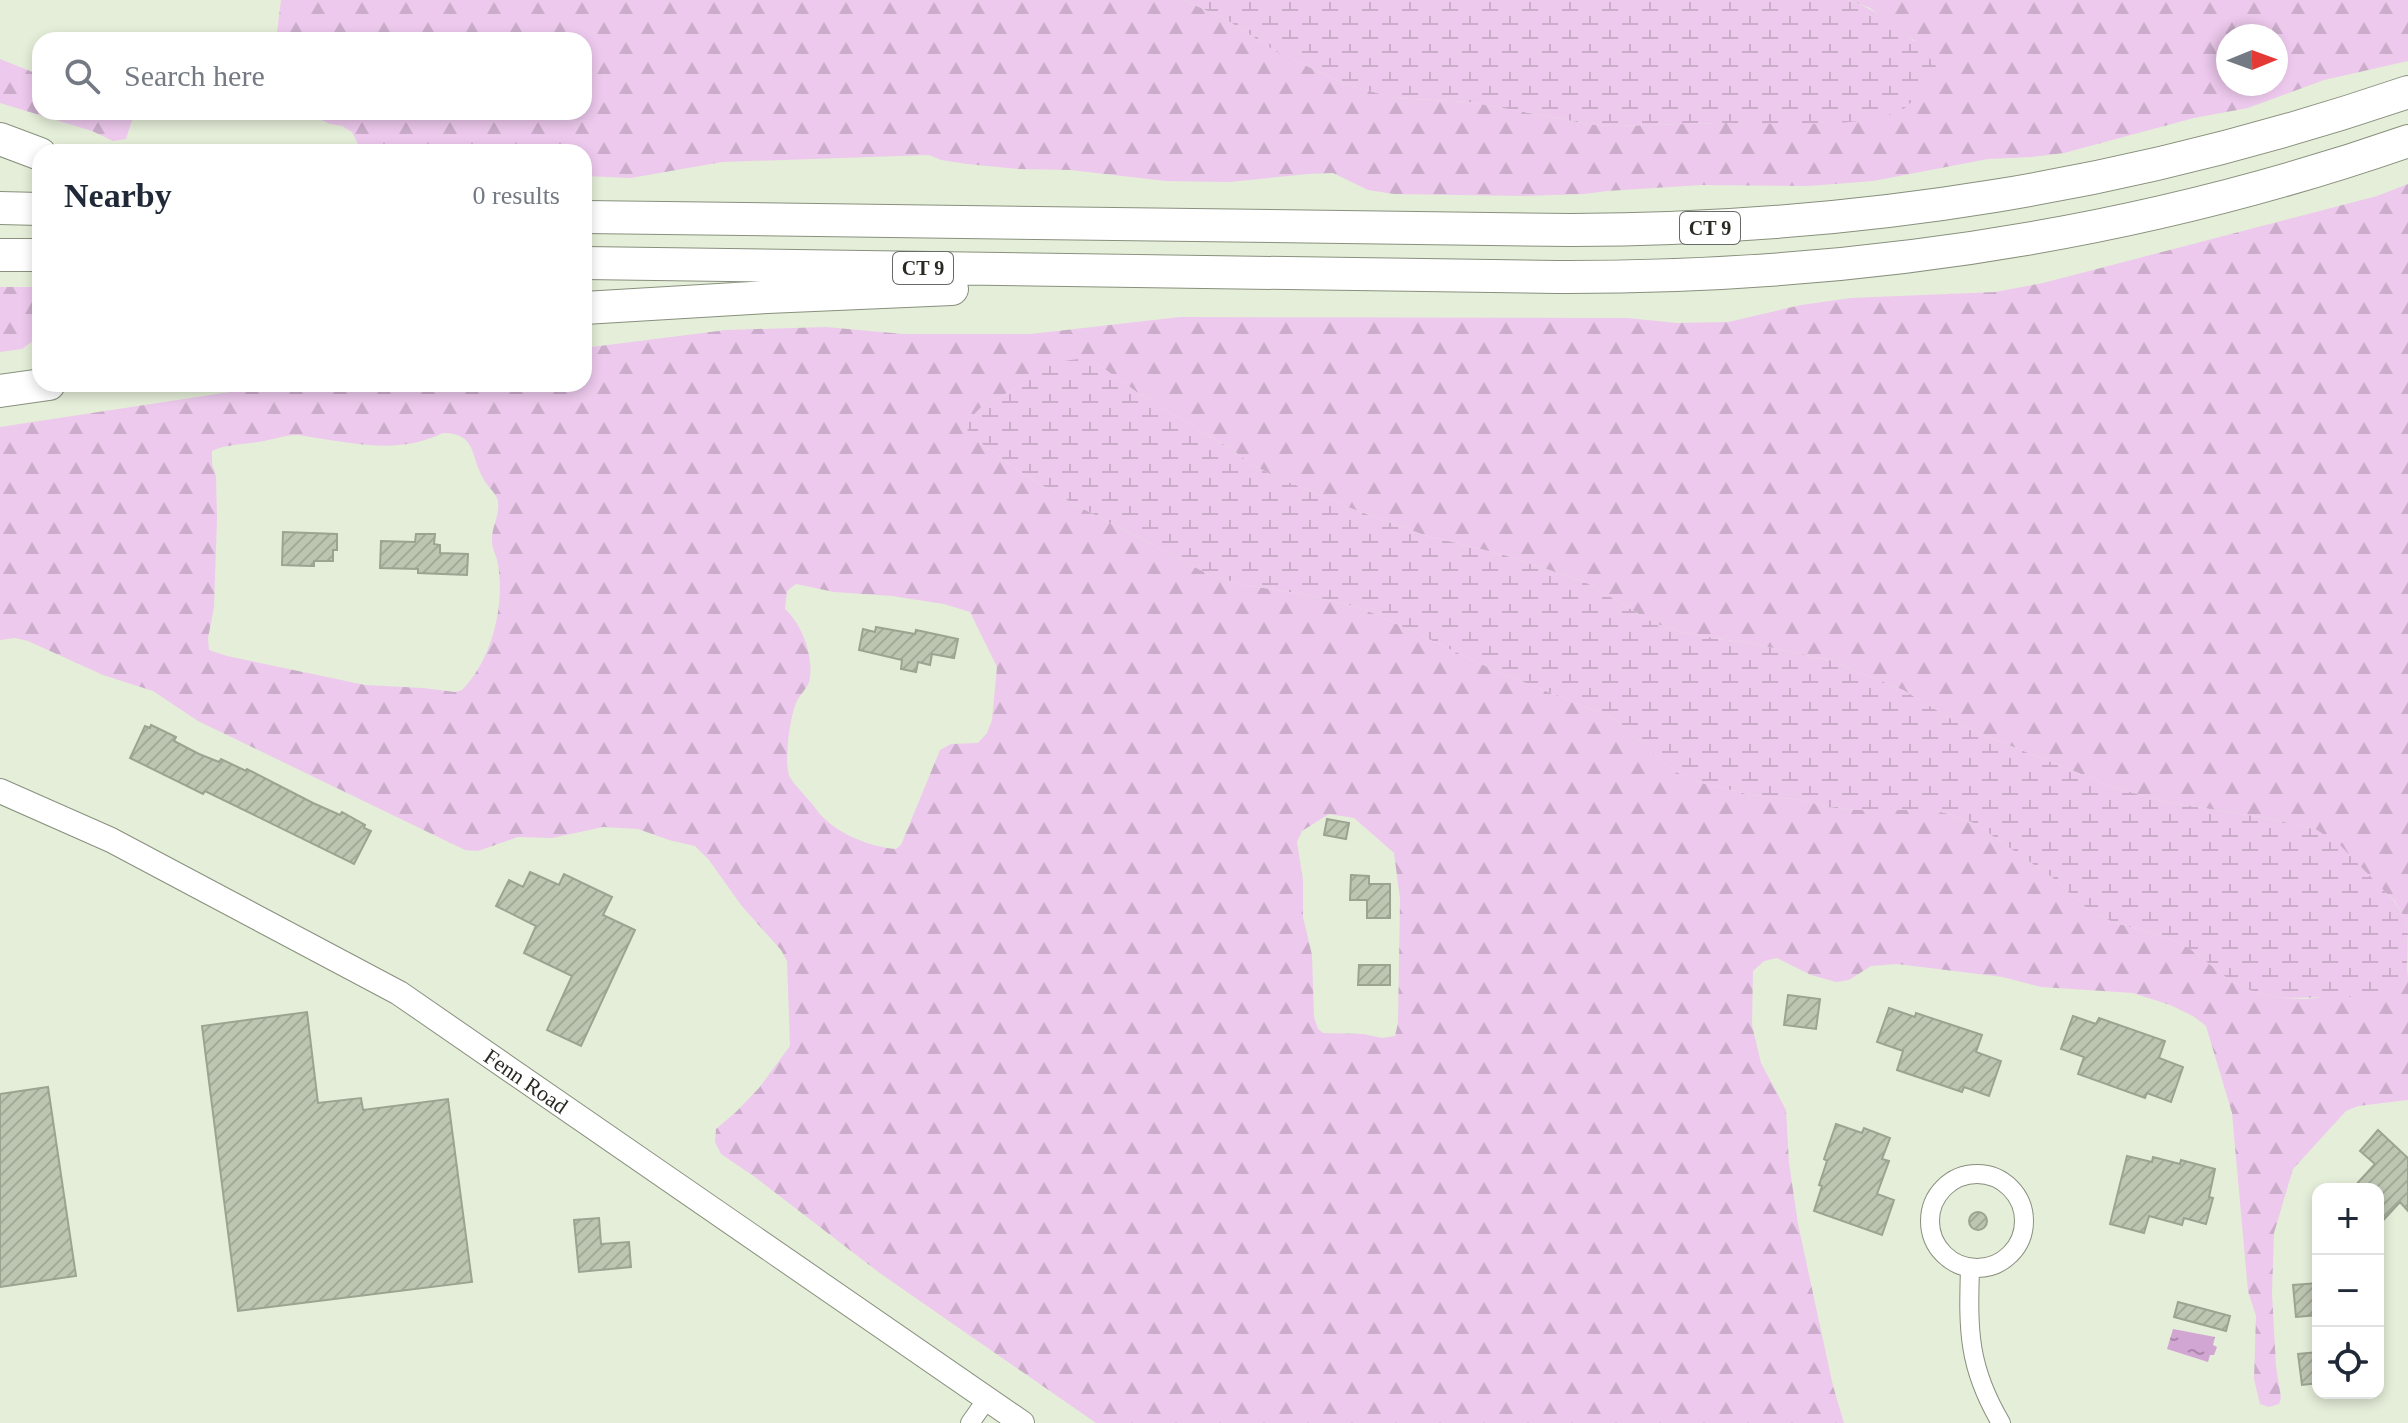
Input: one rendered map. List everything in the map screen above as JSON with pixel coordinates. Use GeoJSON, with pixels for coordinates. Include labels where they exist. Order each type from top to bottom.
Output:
{"type":"FeatureCollection","features":[{"type":"Feature","properties":{"kind":"highway","name":"CT 9"},"geometry":{"type":"LineString","coordinates":[[592,217],[1571,230],[1762,224],[1900,211],[2065,185],[2248,141],[2408,92]]}},
{"type":"Feature","properties":{"kind":"highway"},"geometry":{"type":"LineString","coordinates":[[0,139],[32,151]]}},
{"type":"Feature","properties":{"kind":"highway","name":"CT 9"},"geometry":{"type":"LineString","coordinates":[[592,263],[1660,276],[1786,270],[1992,245],[2154,213],[2280,182],[2408,141]]}},
{"type":"Feature","properties":{"kind":"highway"},"geometry":{"type":"LineString","coordinates":[[0,208],[32,209]]}},
{"type":"Feature","properties":{"kind":"highway"},"geometry":{"type":"LineString","coordinates":[[0,255],[32,255]]}},
{"type":"Feature","properties":{"kind":"highway"},"geometry":{"type":"LineString","coordinates":[[592,308],[938,289],[1152,288],[1261,273]]}},
{"type":"Feature","properties":{"kind":"highway"},"geometry":{"type":"LineString","coordinates":[[0,391],[32,386]]}},
{"type":"Feature","properties":{"kind":"street","name":"Fenn Road"},"geometry":{"type":"LineString","coordinates":[[0,791],[111,840],[399,993],[1022,1423]]}},
{"type":"Feature","properties":{"kind":"street"},"geometry":{"type":"LineString","coordinates":[[1981,1174],[1996,1178],[2016,1196],[2022,1208],[2023,1221],[2021,1237],[2013,1251],[2001,1261],[1986,1267],[1970,1268],[1954,1263],[1942,1253],[1933,1239],[1930,1224],[1932,1208],[1939,1193],[1950,1182],[1981,1174]]}},
{"type":"Feature","properties":{"kind":"street"},"geometry":{"type":"LineString","coordinates":[[1970,1268],[1968,1327],[1979,1382],[2001,1423]]}},
{"type":"Feature","properties":{"kind":"street"},"geometry":{"type":"LineString","coordinates":[[970,1423],[987,1399]]}},
{"type":"Feature","properties":{"kind":"green space"},"geometry":{"type":"Polygon","coordinates":[[[281,0],[1184,0],[1227,20],[1275,51],[1345,84],[1395,98],[1471,102],[1613,126],[1720,123],[1915,41],[1870,8],[1848,0],[2408,0],[2408,61],[2324,80],[2288,93],[2288,24],[2216,24],[2216,96],[2281,96],[2248,108],[2194,118],[2064,153],[1988,159],[1873,181],[1808,186],[1702,185],[1524,196],[1394,194],[1368,190],[1333,173],[1229,182],[1166,181],[1070,170],[967,164],[929,155],[722,162],[631,178],[592,176],[592,144],[358,144],[352,132],[322,120],[592,120],[592,32],[277,32],[281,0]]]}},
{"type":"Feature","properties":{"kind":"green space"},"geometry":{"type":"Polygon","coordinates":[[[1184,0],[1848,0],[1897,26],[1936,66],[1924,90],[1905,108],[1880,119],[1828,124],[1588,124],[1471,102],[1395,98],[1345,84],[1275,51],[1227,20],[1184,0]]]}},
{"type":"Feature","properties":{"kind":"green space"},"geometry":{"type":"Polygon","coordinates":[[[0,59],[32,72],[32,113],[0,103],[0,59]]]}},
{"type":"Feature","properties":{"kind":"green space"},"geometry":{"type":"Polygon","coordinates":[[[56,120],[132,120],[126,139],[113,141],[56,120]]]}},
{"type":"Feature","properties":{"kind":"green space"},"geometry":{"type":"Polygon","coordinates":[[[2408,184],[2408,925],[2395,901],[2317,830],[2267,818],[2165,802],[2116,788],[1968,729],[1903,690],[1829,660],[1677,631],[1654,623],[1585,582],[1504,555],[1424,535],[1350,508],[1251,464],[1096,363],[1058,362],[982,406],[972,436],[1015,469],[1072,503],[1214,577],[1303,594],[1378,615],[1494,670],[1615,719],[1674,771],[1698,782],[1751,795],[1803,800],[1827,807],[1933,810],[1974,823],[2053,878],[2092,913],[2166,937],[2189,948],[2231,981],[2254,992],[2280,998],[2332,996],[2407,978],[2408,967],[2408,1100],[2358,1106],[2346,1111],[2293,1169],[2274,1233],[2272,1293],[2281,1398],[2279,1404],[2269,1407],[2260,1404],[2254,1379],[2256,1316],[2248,1291],[2232,1113],[2206,1026],[2170,1005],[2133,993],[2041,987],[2003,977],[1897,964],[1871,966],[1849,980],[1836,982],[1811,975],[1777,958],[1764,961],[1753,971],[1752,1025],[1761,1063],[1786,1110],[1789,1163],[1798,1224],[1844,1423],[1096,1423],[881,1274],[721,1154],[715,1142],[716,1129],[759,1088],[790,1046],[787,961],[695,846],[638,829],[603,827],[552,838],[518,837],[478,851],[465,850],[198,721],[153,691],[103,675],[28,641],[15,638],[0,640],[0,427],[230,392],[592,392],[592,347],[726,330],[826,327],[903,334],[1031,334],[1180,317],[1627,318],[1677,323],[1728,322],[1801,305],[1851,298],[1995,292],[2043,283],[2377,196],[2408,184]],[[443,433],[425,440],[389,446],[293,435],[212,451],[217,519],[209,650],[365,685],[462,690],[481,664],[498,614],[500,580],[492,541],[498,503],[479,470],[471,447],[462,437],[443,433]],[[796,584],[787,591],[785,609],[797,623],[806,642],[810,673],[808,685],[797,700],[792,718],[787,750],[789,775],[831,825],[863,842],[896,849],[901,845],[940,750],[951,744],[978,743],[987,733],[992,720],[997,667],[970,612],[944,604],[834,592],[796,584]],[[1329,814],[1302,831],[1297,842],[1303,880],[1303,917],[1312,955],[1314,1017],[1323,1033],[1382,1038],[1395,1036],[1398,1023],[1400,899],[1394,853],[1354,818],[1329,814]]]}},
{"type":"Feature","properties":{"kind":"green space"},"geometry":{"type":"Polygon","coordinates":[[[0,287],[32,287],[32,342],[22,349],[0,352],[0,287]]]}},
{"type":"Feature","properties":{"kind":"green space"},"geometry":{"type":"Polygon","coordinates":[[[1084,358],[1251,464],[1350,508],[1424,535],[1504,555],[1585,582],[1654,623],[1677,631],[1829,660],[1903,690],[1968,729],[2116,788],[2165,802],[2267,818],[2317,830],[2340,845],[2395,902],[2408,925],[2407,978],[2385,996],[2280,998],[2254,992],[2231,981],[2189,948],[2166,937],[2092,913],[2053,878],[1974,823],[1933,810],[1827,807],[1803,800],[1751,795],[1698,782],[1674,771],[1615,719],[1494,670],[1378,615],[1303,594],[1214,577],[1072,503],[1015,469],[972,436],[964,425],[982,406],[1026,383],[1047,367],[1084,358]]]}},
{"type":"Feature","properties":{"kind":"water"},"geometry":{"type":"Polygon","coordinates":[[[2173,1329],[2215,1337],[2213,1345],[2217,1347],[2214,1355],[2210,1355],[2208,1362],[2167,1349],[2173,1329]]]}},
{"type":"Feature","properties":{"kind":"building"},"geometry":{"type":"Polygon","coordinates":[[[283,532],[337,534],[333,561],[314,561],[314,566],[282,565],[283,532]]]}},
{"type":"Feature","properties":{"kind":"building"},"geometry":{"type":"Polygon","coordinates":[[[416,534],[435,534],[434,544],[440,545],[440,553],[468,554],[467,575],[380,568],[381,541],[415,542],[416,534]]]}},
{"type":"Feature","properties":{"kind":"building"},"geometry":{"type":"Polygon","coordinates":[[[876,627],[915,634],[916,630],[958,639],[954,658],[932,654],[930,665],[918,662],[916,672],[901,669],[902,660],[859,650],[863,629],[875,632],[876,627]]]}},
{"type":"Feature","properties":{"kind":"building"},"geometry":{"type":"Polygon","coordinates":[[[151,725],[176,737],[174,741],[199,754],[247,769],[313,803],[340,815],[342,812],[365,825],[364,828],[371,831],[354,864],[130,758],[145,726],[150,728],[151,725]]]}},
{"type":"Feature","properties":{"kind":"building"},"geometry":{"type":"Polygon","coordinates":[[[1327,819],[1349,823],[1346,839],[1324,835],[1327,819]]]}},
{"type":"Feature","properties":{"kind":"building"},"geometry":{"type":"Polygon","coordinates":[[[530,872],[559,885],[564,874],[612,897],[603,915],[635,930],[581,1046],[547,1030],[572,976],[524,953],[536,926],[496,906],[509,880],[523,887],[530,872]]]}},
{"type":"Feature","properties":{"kind":"building"},"geometry":{"type":"Polygon","coordinates":[[[1351,875],[1369,876],[1369,884],[1390,884],[1390,918],[1367,918],[1367,900],[1350,900],[1351,875]]]}},
{"type":"Feature","properties":{"kind":"building"},"geometry":{"type":"Polygon","coordinates":[[[1359,965],[1390,965],[1390,985],[1358,985],[1359,965]]]}},
{"type":"Feature","properties":{"kind":"building"},"geometry":{"type":"Polygon","coordinates":[[[1788,995],[1820,999],[1816,1029],[1784,1025],[1788,995]]]}},
{"type":"Feature","properties":{"kind":"building"},"geometry":{"type":"Polygon","coordinates":[[[1889,1008],[1915,1017],[1916,1013],[1982,1035],[1976,1052],[2001,1061],[1989,1096],[1964,1087],[1962,1092],[1897,1070],[1903,1051],[1877,1042],[1889,1008]]]}},
{"type":"Feature","properties":{"kind":"building"},"geometry":{"type":"Polygon","coordinates":[[[307,1012],[318,1103],[361,1098],[363,1110],[448,1099],[472,1282],[238,1311],[202,1026],[307,1012]]]}},
{"type":"Feature","properties":{"kind":"building"},"geometry":{"type":"Polygon","coordinates":[[[2073,1016],[2096,1024],[2099,1018],[2165,1041],[2159,1058],[2183,1067],[2171,1102],[2147,1093],[2145,1098],[2078,1074],[2084,1057],[2061,1049],[2073,1016]]]}},
{"type":"Feature","properties":{"kind":"building"},"geometry":{"type":"Polygon","coordinates":[[[48,1087],[76,1276],[0,1287],[0,1094],[48,1087]]]}},
{"type":"Feature","properties":{"kind":"building"},"geometry":{"type":"Polygon","coordinates":[[[1836,1124],[1862,1133],[1864,1128],[1890,1138],[1882,1159],[1889,1161],[1877,1194],[1894,1200],[1882,1235],[1814,1211],[1827,1161],[1824,1159],[1836,1124]]]}},
{"type":"Feature","properties":{"kind":"building"},"geometry":{"type":"Polygon","coordinates":[[[2378,1130],[2408,1158],[2408,1211],[2400,1202],[2384,1219],[2384,1183],[2358,1183],[2375,1164],[2360,1151],[2378,1130]]]}},
{"type":"Feature","properties":{"kind":"building"},"geometry":{"type":"Polygon","coordinates":[[[2127,1156],[2152,1162],[2153,1157],[2180,1164],[2181,1160],[2215,1169],[2209,1197],[2213,1198],[2206,1224],[2184,1218],[2182,1225],[2149,1216],[2144,1233],[2110,1224],[2127,1156]]]}},
{"type":"Feature","properties":{"kind":"building"},"geometry":{"type":"Polygon","coordinates":[[[1978,1212],[1987,1221],[1978,1230],[1969,1221],[1978,1212]]]}},
{"type":"Feature","properties":{"kind":"building"},"geometry":{"type":"Polygon","coordinates":[[[599,1218],[601,1244],[629,1242],[631,1267],[579,1272],[574,1220],[599,1218]]]}},
{"type":"Feature","properties":{"kind":"building"},"geometry":{"type":"Polygon","coordinates":[[[2312,1283],[2312,1316],[2296,1317],[2293,1285],[2312,1283]]]}},
{"type":"Feature","properties":{"kind":"building"},"geometry":{"type":"Polygon","coordinates":[[[2178,1302],[2230,1316],[2226,1331],[2174,1317],[2178,1302]]]}},
{"type":"Feature","properties":{"kind":"building"},"geometry":{"type":"Polygon","coordinates":[[[2312,1353],[2312,1384],[2302,1385],[2298,1354],[2312,1353]]]}}]}
